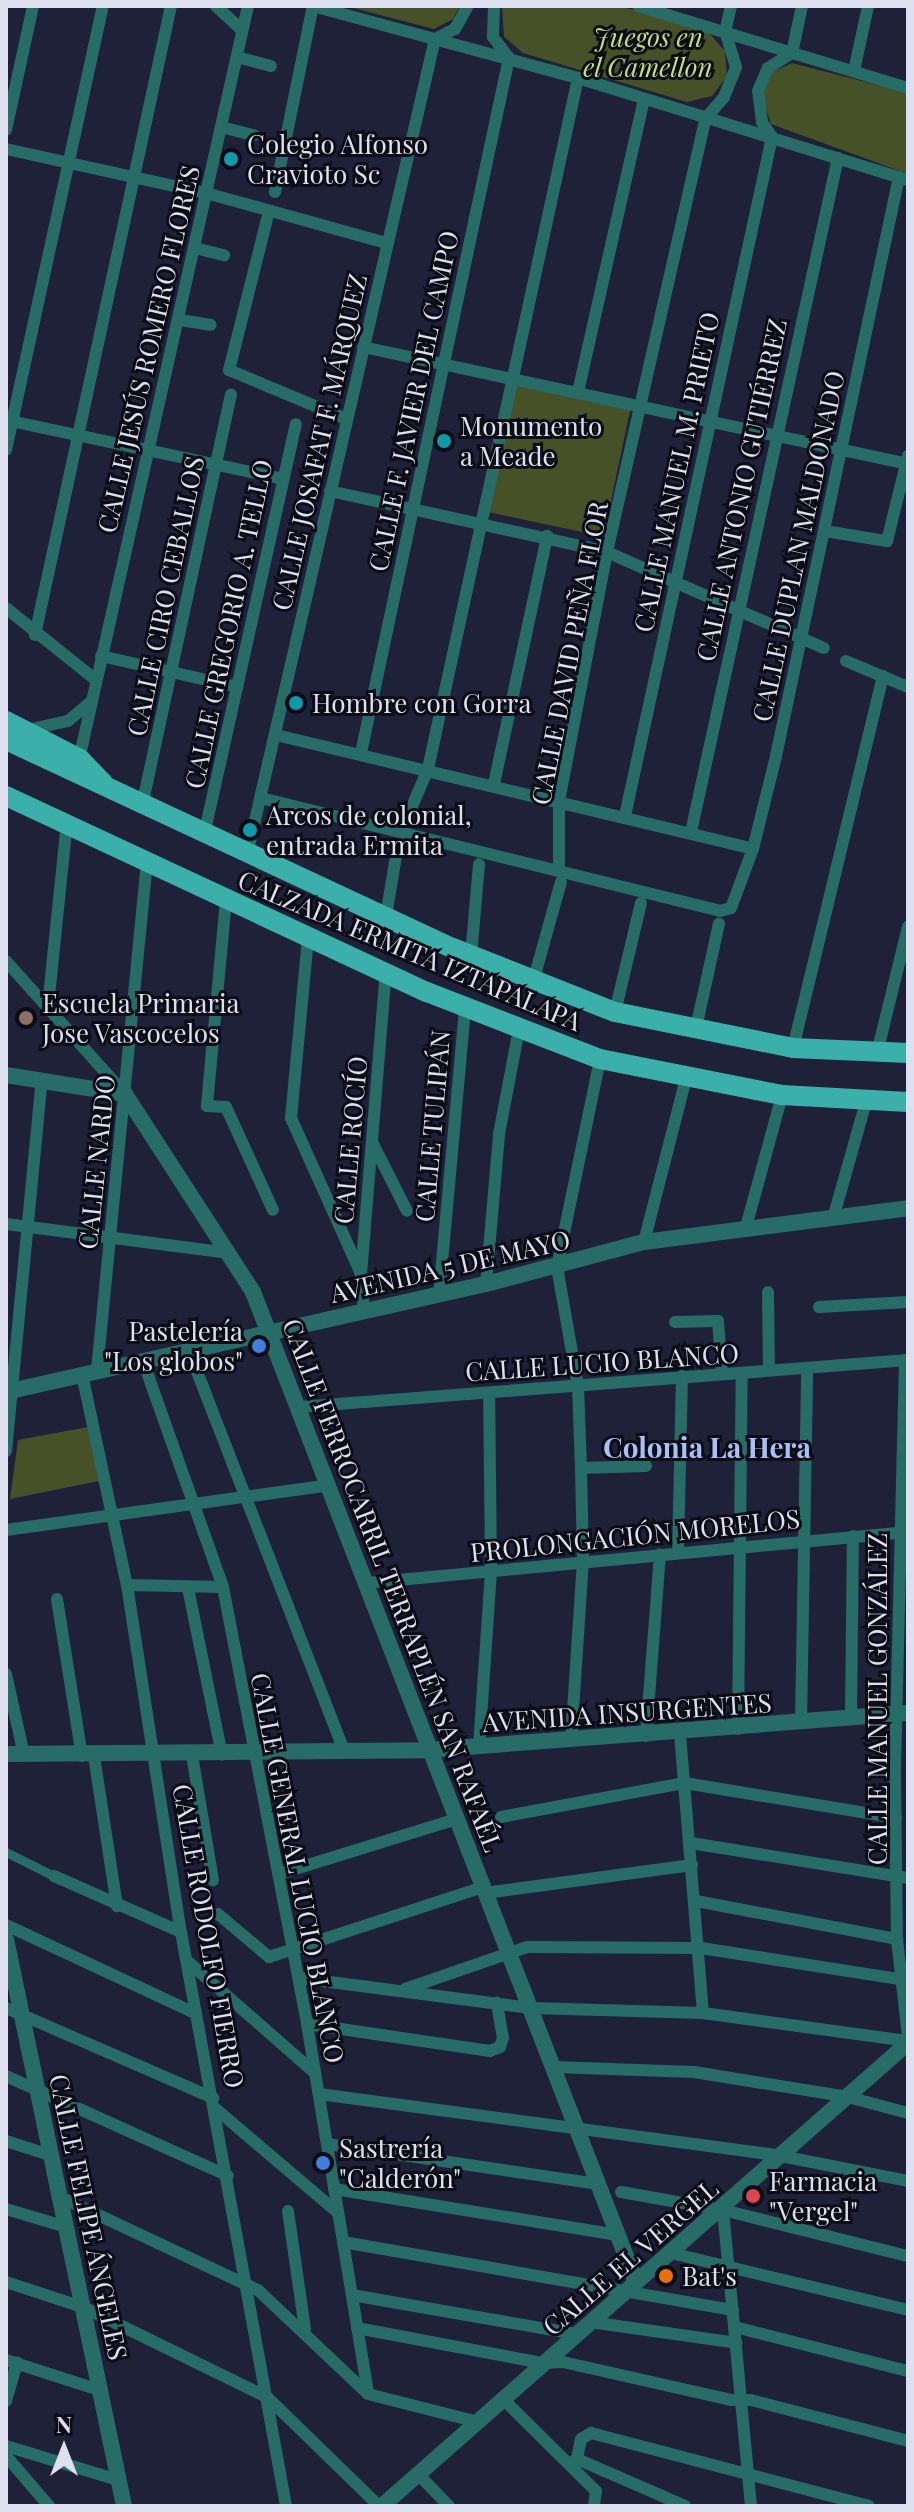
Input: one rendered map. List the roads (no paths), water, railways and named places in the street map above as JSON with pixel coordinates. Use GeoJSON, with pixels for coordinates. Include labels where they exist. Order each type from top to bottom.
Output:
{"type":"FeatureCollection","features":[{"type":"Feature","properties":{"kind":"main road"},"geometry":{"type":"LineString","coordinates":[[6,721],[26,730],[77,766]]}},
{"type":"Feature","properties":{"kind":"main road"},"geometry":{"type":"LineString","coordinates":[[6,740],[77,766]]}},
{"type":"Feature","properties":{"kind":"main road","name":"CALZADA ERMITA IZTAPALAPA"},"geometry":{"type":"LineString","coordinates":[[77,766],[107,790],[247,855],[471,956],[615,1012],[793,1048],[908,1053]]}},
{"type":"Feature","properties":{"kind":"main road","name":"CALZADA ERMITA IZTAPALAPA"},"geometry":{"type":"LineString","coordinates":[[6,796],[465,1008],[600,1059],[782,1095],[908,1102]]}},
{"type":"Feature","properties":{"kind":"street"},"geometry":{"type":"LineString","coordinates":[[6,130],[33,6]]}},
{"type":"Feature","properties":{"kind":"street"},"geometry":{"type":"LineString","coordinates":[[6,450],[9,420],[103,6]]}},
{"type":"Feature","properties":{"kind":"street"},"geometry":{"type":"LineString","coordinates":[[35,635],[171,6]]}},
{"type":"Feature","properties":{"kind":"street"},"geometry":{"type":"LineString","coordinates":[[216,6],[242,30]]}},
{"type":"Feature","properties":{"kind":"street","name":"CALLE JESÚS ROMERO FLORES"},"geometry":{"type":"LineString","coordinates":[[77,766],[180,320],[248,6]]}},
{"type":"Feature","properties":{"kind":"street"},"geometry":{"type":"LineString","coordinates":[[275,192],[313,6],[578,78],[904,179]]}},
{"type":"Feature","properties":{"kind":"street"},"geometry":{"type":"LineString","coordinates":[[435,39],[455,29],[468,6]]}},
{"type":"Feature","properties":{"kind":"street"},"geometry":{"type":"LineString","coordinates":[[494,6],[493,37],[509,58]]}},
{"type":"Feature","properties":{"kind":"street"},"geometry":{"type":"LineString","coordinates":[[638,6],[661,9],[725,32],[908,88]]}},
{"type":"Feature","properties":{"kind":"street"},"geometry":{"type":"LineString","coordinates":[[705,119],[732,84],[735,55],[725,32],[731,6]]}},
{"type":"Feature","properties":{"kind":"street"},"geometry":{"type":"LineString","coordinates":[[772,137],[762,122],[758,91],[768,68],[792,53],[802,6]]}},
{"type":"Feature","properties":{"kind":"street"},"geometry":{"type":"LineString","coordinates":[[854,71],[868,6]]}},
{"type":"Feature","properties":{"kind":"street","name":"CALLE JOSAFAT F. MÁRQUEZ"},"geometry":{"type":"LineString","coordinates":[[247,855],[435,39]]}},
{"type":"Feature","properties":{"kind":"street"},"geometry":{"type":"LineString","coordinates":[[237,57],[271,66]]}},
{"type":"Feature","properties":{"kind":"street","name":"CALLE F. JAVIER DEL CAMPO"},"geometry":{"type":"LineString","coordinates":[[361,753],[509,58]]}},
{"type":"Feature","properties":{"kind":"street"},"geometry":{"type":"LineString","coordinates":[[401,832],[428,769],[578,78]]}},
{"type":"Feature","properties":{"kind":"street"},"geometry":{"type":"LineString","coordinates":[[578,392],[644,99]]}},
{"type":"Feature","properties":{"kind":"street","name":"CALLE DAVID PEÑA FLOR"},"geometry":{"type":"LineString","coordinates":[[533,982],[560,876],[559,801],[607,552],[643,406],[705,119]]}},
{"type":"Feature","properties":{"kind":"street"},"geometry":{"type":"LineString","coordinates":[[221,127],[254,135]]}},
{"type":"Feature","properties":{"kind":"street","name":"CALLE MANUEL M. PRIETO"},"geometry":{"type":"LineString","coordinates":[[625,816],[772,137]]}},
{"type":"Feature","properties":{"kind":"street"},"geometry":{"type":"LineString","coordinates":[[6,149],[206,193],[386,243]]}},
{"type":"Feature","properties":{"kind":"street","name":"CALLE ANTONIO GUTIÉRREZ"},"geometry":{"type":"LineString","coordinates":[[691,832],[736,609],[838,158]]}},
{"type":"Feature","properties":{"kind":"street","name":"CALLE DUPLAN MALDONADO"},"geometry":{"type":"LineString","coordinates":[[720,917],[734,904],[753,849],[825,531],[840,448],[904,179]]}},
{"type":"Feature","properties":{"kind":"street"},"geometry":{"type":"LineString","coordinates":[[267,219],[229,370],[346,419]]}},
{"type":"Feature","properties":{"kind":"street"},"geometry":{"type":"LineString","coordinates":[[195,248],[224,255]]}},
{"type":"Feature","properties":{"kind":"street"},"geometry":{"type":"LineString","coordinates":[[180,320],[211,325]]}},
{"type":"Feature","properties":{"kind":"street"},"geometry":{"type":"LineString","coordinates":[[363,347],[907,461],[889,538],[884,543],[825,531]]}},
{"type":"Feature","properties":{"kind":"street","name":"CALLE CIRO CEBALLOS"},"geometry":{"type":"LineString","coordinates":[[142,806],[231,395]]}},
{"type":"Feature","properties":{"kind":"street"},"geometry":{"type":"LineString","coordinates":[[9,420],[283,479]]}},
{"type":"Feature","properties":{"kind":"street","name":"CALLE GREGORIO A. TELLO"},"geometry":{"type":"LineString","coordinates":[[204,835],[296,424]]}},
{"type":"Feature","properties":{"kind":"street"},"geometry":{"type":"LineString","coordinates":[[330,491],[547,536],[607,552],[824,648]]}},
{"type":"Feature","properties":{"kind":"street"},"geometry":{"type":"LineString","coordinates":[[494,784],[547,536]]}},
{"type":"Feature","properties":{"kind":"street"},"geometry":{"type":"LineString","coordinates":[[6,608],[35,635],[96,680]]}},
{"type":"Feature","properties":{"kind":"street"},"geometry":{"type":"LineString","coordinates":[[101,656],[238,687]]}},
{"type":"Feature","properties":{"kind":"street"},"geometry":{"type":"LineString","coordinates":[[846,661],[908,687]]}},
{"type":"Feature","properties":{"kind":"street"},"geometry":{"type":"LineString","coordinates":[[793,1048],[883,676]]}},
{"type":"Feature","properties":{"kind":"street"},"geometry":{"type":"LineString","coordinates":[[26,730],[68,721],[92,701]]}},
{"type":"Feature","properties":{"kind":"street"},"geometry":{"type":"LineString","coordinates":[[276,735],[494,784],[753,849]]}},
{"type":"Feature","properties":{"kind":"street"},"geometry":{"type":"LineString","coordinates":[[261,798],[720,917],[696,1028]]}},
{"type":"Feature","properties":{"kind":"street"},"geometry":{"type":"LineString","coordinates":[[48,1006],[67,823]]}},
{"type":"Feature","properties":{"kind":"street"},"geometry":{"type":"LineString","coordinates":[[386,916],[397,850]]}},
{"type":"Feature","properties":{"kind":"street","name":"CALLE NARDO"},"geometry":{"type":"LineString","coordinates":[[90,1372],[110,1238],[147,862]]}},
{"type":"Feature","properties":{"kind":"street"},"geometry":{"type":"LineString","coordinates":[[471,956],[479,864]]}},
{"type":"Feature","properties":{"kind":"street"},"geometry":{"type":"LineString","coordinates":[[226,900],[207,1106],[226,1107],[273,1210]]}},
{"type":"Feature","properties":{"kind":"street"},"geometry":{"type":"LineString","coordinates":[[615,1012],[641,903]]}},
{"type":"Feature","properties":{"kind":"street"},"geometry":{"type":"LineString","coordinates":[[877,1053],[908,927]]}},
{"type":"Feature","properties":{"kind":"street"},"geometry":{"type":"LineString","coordinates":[[308,938],[291,1118],[361,1274]]}},
{"type":"Feature","properties":{"kind":"street","name":"CALLE FERROCARRIL TERRAPLÉN SAN RAFAÉL"},"geometry":{"type":"LineString","coordinates":[[6,961],[125,1094],[229,1253],[270,1333],[428,1750],[619,2235],[630,2288]]}},
{"type":"Feature","properties":{"kind":"street","name":"CALLE ROCÍO"},"geometry":{"type":"LineString","coordinates":[[364,1311],[361,1274],[386,973]]}},
{"type":"Feature","properties":{"kind":"street","name":"CALLE TULIPÁN"},"geometry":{"type":"LineString","coordinates":[[439,1295],[465,1008]]}},
{"type":"Feature","properties":{"kind":"street"},"geometry":{"type":"LineString","coordinates":[[486,1284],[499,1134],[519,1029]]}},
{"type":"Feature","properties":{"kind":"street"},"geometry":{"type":"LineString","coordinates":[[571,1741],[583,1562],[581,1468],[578,1386],[557,1267],[600,1059]]}},
{"type":"Feature","properties":{"kind":"street"},"geometry":{"type":"LineString","coordinates":[[6,1075],[125,1094]]}},
{"type":"Feature","properties":{"kind":"street"},"geometry":{"type":"LineString","coordinates":[[644,1242],[686,1078]]}},
{"type":"Feature","properties":{"kind":"street"},"geometry":{"type":"LineString","coordinates":[[6,1451],[9,1391],[42,1079]]}},
{"type":"Feature","properties":{"kind":"street"},"geometry":{"type":"LineString","coordinates":[[746,1227],[782,1095]]}},
{"type":"Feature","properties":{"kind":"street"},"geometry":{"type":"LineString","coordinates":[[834,1215],[866,1102]]}},
{"type":"Feature","properties":{"kind":"street"},"geometry":{"type":"LineString","coordinates":[[372,1142],[407,1211]]}},
{"type":"Feature","properties":{"kind":"street","name":"AVENIDA 5 DE MAYO"},"geometry":{"type":"LineString","coordinates":[[9,1391],[486,1284],[644,1242],[834,1215],[908,1208]]}},
{"type":"Feature","properties":{"kind":"street"},"geometry":{"type":"LineString","coordinates":[[6,1224],[229,1253]]}},
{"type":"Feature","properties":{"kind":"street"},"geometry":{"type":"LineString","coordinates":[[768,1292],[769,1370]]}},
{"type":"Feature","properties":{"kind":"street"},"geometry":{"type":"LineString","coordinates":[[819,1307],[908,1302]]}},
{"type":"Feature","properties":{"kind":"street"},"geometry":{"type":"LineString","coordinates":[[675,1322],[718,1321],[722,1374]]}},
{"type":"Feature","properties":{"kind":"street"},"geometry":{"type":"LineString","coordinates":[[189,1351],[345,1753]]}},
{"type":"Feature","properties":{"kind":"street","name":"CALLE LUCIO BLANCO"},"geometry":{"type":"LineString","coordinates":[[299,1407],[906,1360]]}},
{"type":"Feature","properties":{"kind":"street","name":"CALLE MANUEL GONZÁLEZ"},"geometry":{"type":"LineString","coordinates":[[906,1360],[902,1777],[896,1818],[903,1876],[903,1904],[897,1939],[908,2041]]}},
{"type":"Feature","properties":{"kind":"street","name":"CALLE GENERAL LUCIO BLANCO"},"geometry":{"type":"LineString","coordinates":[[143,1361],[197,1503],[223,1587],[253,1755],[294,1950],[368,2394]]}},
{"type":"Feature","properties":{"kind":"street"},"geometry":{"type":"LineString","coordinates":[[801,1723],[807,1369]]}},
{"type":"Feature","properties":{"kind":"street","name":"CALLE RODOLFO FIERRO"},"geometry":{"type":"LineString","coordinates":[[90,1372],[112,1515],[157,1756],[181,1932],[249,2288],[286,2506]]}},
{"type":"Feature","properties":{"kind":"street"},"geometry":{"type":"LineString","coordinates":[[738,1729],[742,1373]]}},
{"type":"Feature","properties":{"kind":"street"},"geometry":{"type":"LineString","coordinates":[[678,1552],[682,1376]]}},
{"type":"Feature","properties":{"kind":"street"},"geometry":{"type":"LineString","coordinates":[[479,1747],[491,1571],[489,1393]]}},
{"type":"Feature","properties":{"kind":"street"},"geometry":{"type":"LineString","coordinates":[[581,1468],[646,1466]]}},
{"type":"Feature","properties":{"kind":"street"},"geometry":{"type":"LineString","coordinates":[[6,1530],[329,1485]]}},
{"type":"Feature","properties":{"kind":"street","name":"PROLONGACIÓN MORELOS"},"geometry":{"type":"LineString","coordinates":[[366,1583],[903,1533]]}},
{"type":"Feature","properties":{"kind":"street"},"geometry":{"type":"LineString","coordinates":[[851,1718],[853,1536]]}},
{"type":"Feature","properties":{"kind":"street"},"geometry":{"type":"LineString","coordinates":[[646,1736],[660,1555]]}},
{"type":"Feature","properties":{"kind":"street"},"geometry":{"type":"LineString","coordinates":[[127,1585],[223,1587]]}},
{"type":"Feature","properties":{"kind":"street"},"geometry":{"type":"LineString","coordinates":[[188,1588],[222,1755]]}},
{"type":"Feature","properties":{"kind":"street"},"geometry":{"type":"LineString","coordinates":[[57,1599],[117,1906]]}},
{"type":"Feature","properties":{"kind":"street"},"geometry":{"type":"LineString","coordinates":[[6,1674],[24,1755]]}},
{"type":"Feature","properties":{"kind":"street","name":"AVENIDA INSURGENTES"},"geometry":{"type":"LineString","coordinates":[[6,1754],[157,1756],[428,1750],[680,1734],[902,1713]]}},
{"type":"Feature","properties":{"kind":"street"},"geometry":{"type":"LineString","coordinates":[[680,1734],[701,1948],[703,2013]]}},
{"type":"Feature","properties":{"kind":"street"},"geometry":{"type":"LineString","coordinates":[[192,1755],[213,1880]]}},
{"type":"Feature","properties":{"kind":"street"},"geometry":{"type":"LineString","coordinates":[[501,1817],[685,1783],[896,1818]]}},
{"type":"Feature","properties":{"kind":"street"},"geometry":{"type":"LineString","coordinates":[[279,1874],[457,1819]]}},
{"type":"Feature","properties":{"kind":"street"},"geometry":{"type":"LineString","coordinates":[[691,1843],[903,1876]]}},
{"type":"Feature","properties":{"kind":"street"},"geometry":{"type":"LineString","coordinates":[[6,1852],[117,1906],[181,1932]]}},
{"type":"Feature","properties":{"kind":"street"},"geometry":{"type":"LineString","coordinates":[[218,1914],[260,1955],[294,1950],[484,1890],[692,1865]]}},
{"type":"Feature","properties":{"kind":"street"},"geometry":{"type":"LineString","coordinates":[[696,1901],[897,1939]]}},
{"type":"Feature","properties":{"kind":"street"},"geometry":{"type":"LineString","coordinates":[[6,1925],[195,2013]]}},
{"type":"Feature","properties":{"kind":"street","name":"CALLE FELIPE ÁNGELES"},"geometry":{"type":"LineString","coordinates":[[6,1939],[14,2011],[36,2085],[124,2506]]}},
{"type":"Feature","properties":{"kind":"street"},"geometry":{"type":"LineString","coordinates":[[402,1990],[527,1947],[701,1948],[900,1979]]}},
{"type":"Feature","properties":{"kind":"street"},"geometry":{"type":"LineString","coordinates":[[186,1960],[315,2073]]}},
{"type":"Feature","properties":{"kind":"street"},"geometry":{"type":"LineString","coordinates":[[299,1978],[531,2008],[703,2013],[908,2041]]}},
{"type":"Feature","properties":{"kind":"street"},"geometry":{"type":"LineString","coordinates":[[307,2024],[490,2051],[500,2047],[503,2038],[497,2003]]}},
{"type":"Feature","properties":{"kind":"street"},"geometry":{"type":"LineString","coordinates":[[14,2011],[215,2103],[337,2212]]}},
{"type":"Feature","properties":{"kind":"street","name":"CALLE EL VERGEL"},"geometry":{"type":"LineString","coordinates":[[381,2506],[576,2334],[723,2210],[908,2041]]}},
{"type":"Feature","properties":{"kind":"street"},"geometry":{"type":"LineString","coordinates":[[554,2067],[694,2072],[848,2097],[908,2113]]}},
{"type":"Feature","properties":{"kind":"street"},"geometry":{"type":"LineString","coordinates":[[6,2076],[36,2085],[228,2176]]}},
{"type":"Feature","properties":{"kind":"street"},"geometry":{"type":"LineString","coordinates":[[319,2094],[781,2156],[908,2181]]}},
{"type":"Feature","properties":{"kind":"street"},"geometry":{"type":"LineString","coordinates":[[6,2141],[50,2155]]}},
{"type":"Feature","properties":{"kind":"street"},"geometry":{"type":"LineString","coordinates":[[327,2144],[599,2184]]}},
{"type":"Feature","properties":{"kind":"street"},"geometry":{"type":"LineString","coordinates":[[334,2189],[619,2235]]}},
{"type":"Feature","properties":{"kind":"street"},"geometry":{"type":"LineString","coordinates":[[621,2192],[723,2210],[908,2256]]}},
{"type":"Feature","properties":{"kind":"street"},"geometry":{"type":"LineString","coordinates":[[60,2197],[249,2288],[305,2329],[368,2394],[478,2422]]}},
{"type":"Feature","properties":{"kind":"street"},"geometry":{"type":"LineString","coordinates":[[6,2209],[66,2227]]}},
{"type":"Feature","properties":{"kind":"street"},"geometry":{"type":"LineString","coordinates":[[723,2210],[751,2506]]}},
{"type":"Feature","properties":{"kind":"street"},"geometry":{"type":"LineString","coordinates":[[288,2211],[305,2329]]}},
{"type":"Feature","properties":{"kind":"street"},"geometry":{"type":"LineString","coordinates":[[343,2242],[630,2288],[733,2310]]}},
{"type":"Feature","properties":{"kind":"street"},"geometry":{"type":"LineString","coordinates":[[671,2253],[908,2310]]}},
{"type":"Feature","properties":{"kind":"street"},"geometry":{"type":"LineString","coordinates":[[6,2282],[85,2308],[267,2397],[381,2506]]}},
{"type":"Feature","properties":{"kind":"street"},"geometry":{"type":"LineString","coordinates":[[352,2295],[576,2334]]}},
{"type":"Feature","properties":{"kind":"street"},"geometry":{"type":"LineString","coordinates":[[590,2322],[737,2343]]}},
{"type":"Feature","properties":{"kind":"street"},"geometry":{"type":"LineString","coordinates":[[735,2327],[908,2371]]}},
{"type":"Feature","properties":{"kind":"street"},"geometry":{"type":"LineString","coordinates":[[357,2328],[543,2363],[563,2362],[742,2400],[908,2441]]}},
{"type":"Feature","properties":{"kind":"street"},"geometry":{"type":"LineString","coordinates":[[6,2401],[11,2362],[102,2391]]}},
{"type":"Feature","properties":{"kind":"street"},"geometry":{"type":"LineString","coordinates":[[503,2399],[573,2462],[596,2491],[594,2506]]}},
{"type":"Feature","properties":{"kind":"street"},"geometry":{"type":"LineString","coordinates":[[573,2462],[581,2439],[591,2433],[869,2506]]}},
{"type":"Feature","properties":{"kind":"street"},"geometry":{"type":"LineString","coordinates":[[6,2446],[118,2480]]}},
{"type":"Feature","properties":{"kind":"street"},"geometry":{"type":"LineString","coordinates":[[6,2456],[49,2506]]}},
{"type":"Feature","properties":{"kind":"street"},"geometry":{"type":"LineString","coordinates":[[573,2462],[685,2506]]}},
{"type":"Feature","properties":{"kind":"street"},"geometry":{"type":"LineString","coordinates":[[418,2474],[449,2506]]}},
{"type":"Feature","properties":{"kind":"place","name":"Colegio Alfonso Cravioto Sc"},"geometry":{"type":"Point","coordinates":[231,159]}},
{"type":"Feature","properties":{"kind":"place","name":"Monumento a Meade"},"geometry":{"type":"Point","coordinates":[444,441]}},
{"type":"Feature","properties":{"kind":"place","name":"Hombre con Gorra"},"geometry":{"type":"Point","coordinates":[296,703]}},
{"type":"Feature","properties":{"kind":"place","name":"Arcos de colonial, entrada Ermita"},"geometry":{"type":"Point","coordinates":[250,830]}},
{"type":"Feature","properties":{"kind":"place","name":"Escuela Primaria Jose Vascocelos"},"geometry":{"type":"Point","coordinates":[26,1018]}},
{"type":"Feature","properties":{"kind":"place","name":"Pastelería \"Los globos\""},"geometry":{"type":"Point","coordinates":[259,1346]}},
{"type":"Feature","properties":{"kind":"place","name":"Sastrería \"Calderón\""},"geometry":{"type":"Point","coordinates":[323,2163]}},
{"type":"Feature","properties":{"kind":"place","name":"Farmacia \"Vergel\""},"geometry":{"type":"Point","coordinates":[753,2196]}},
{"type":"Feature","properties":{"kind":"place","name":"Bat's"},"geometry":{"type":"Point","coordinates":[666,2276]}},
{"type":"Feature","properties":{"kind":"district","name":"Colonia La Hera"},"geometry":{"type":"Point","coordinates":[707,1447]}},
{"type":"Feature","properties":{"kind":"park label","name":"Juegos en el Camellon"},"geometry":{"type":"Point","coordinates":[648,52]}}]}
